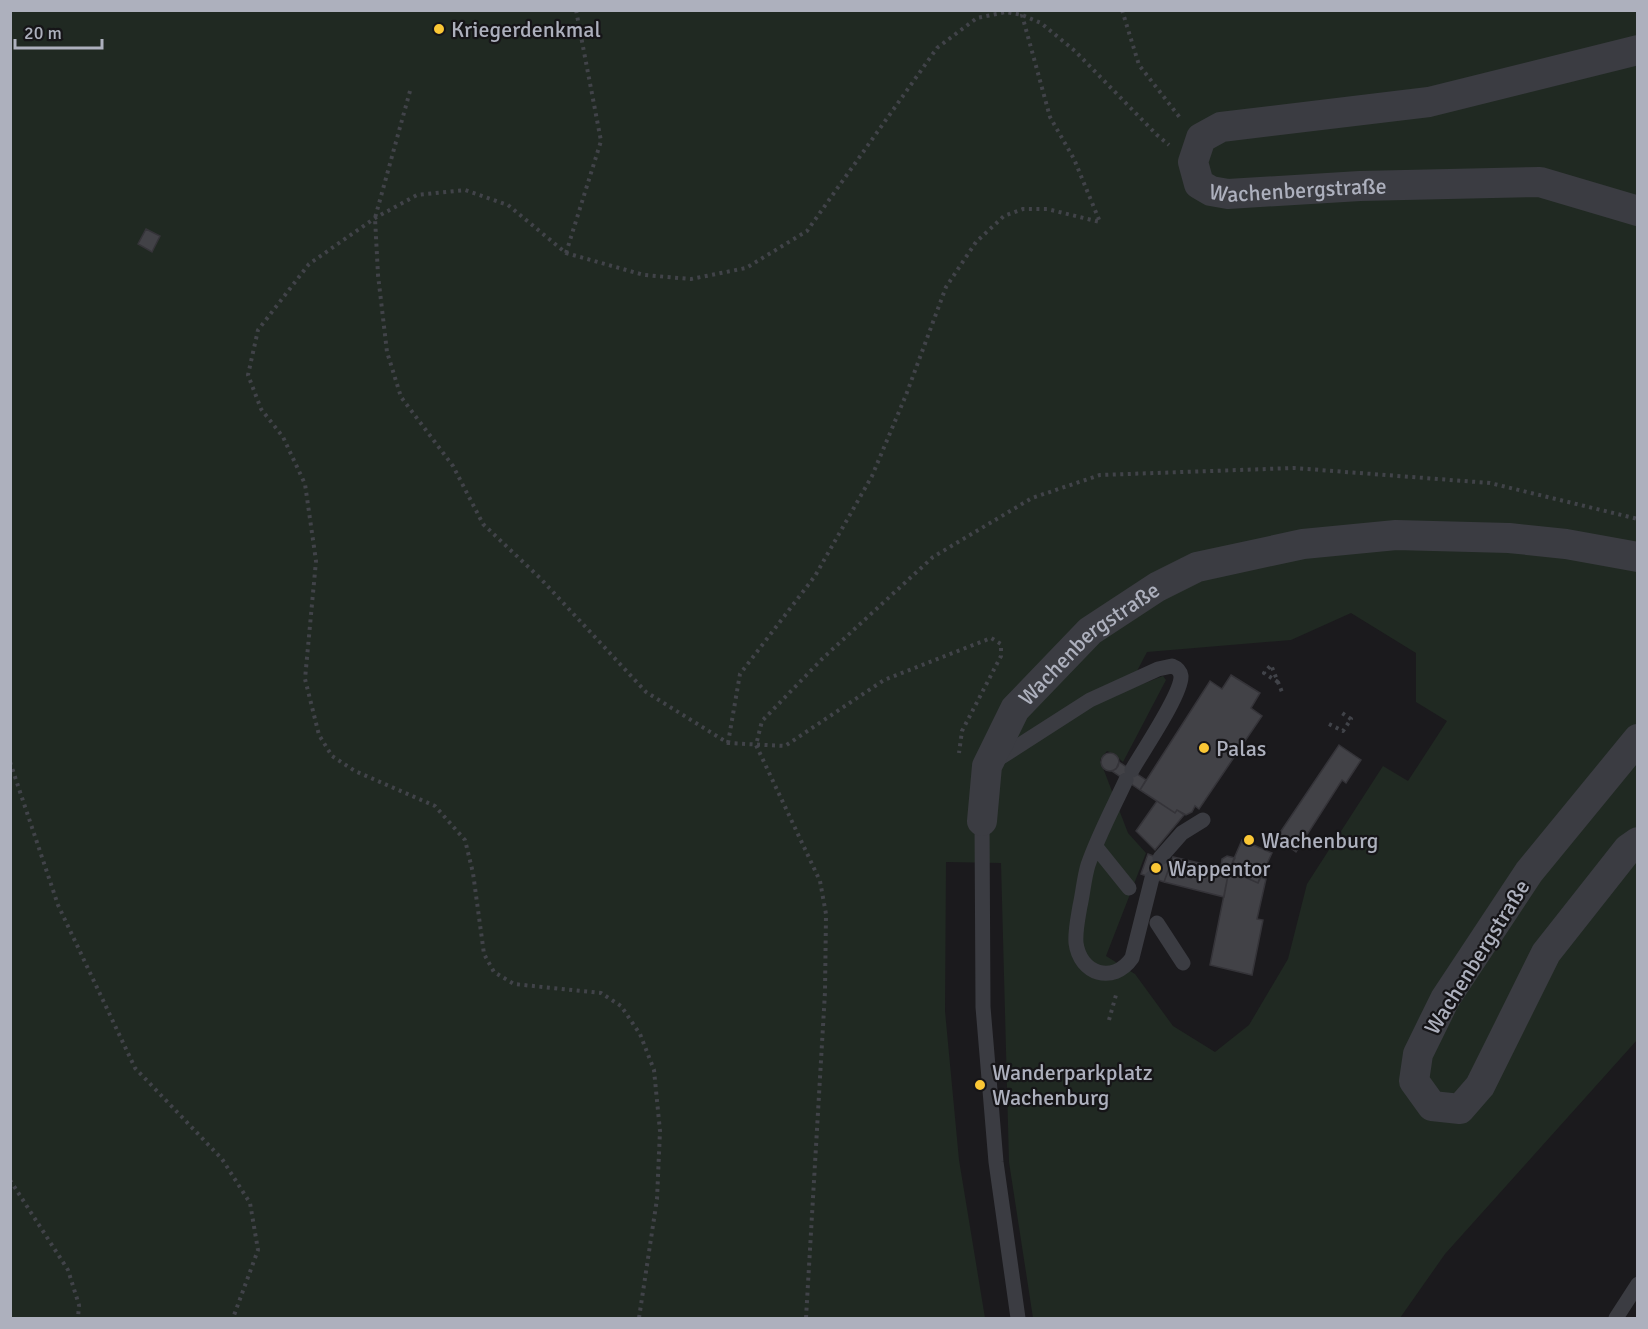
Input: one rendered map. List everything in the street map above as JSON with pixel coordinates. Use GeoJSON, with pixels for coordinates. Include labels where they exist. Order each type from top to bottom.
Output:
{"type":"FeatureCollection","features":[{"type":"Feature","properties":{"kind":"street"},"geometry":{"type":"LineString","coordinates":[[1197,150],[1221,127],[1429,102],[1638,50]]}},
{"type":"Feature","properties":{"kind":"street","name":"Wachenbergstraße"},"geometry":{"type":"LineString","coordinates":[[1197,150],[1199,184],[1212,191],[1228,194],[1360,186],[1540,182],[1638,211]]}},
{"type":"Feature","properties":{"kind":"street","name":"Wachenbergstraße"},"geometry":{"type":"LineString","coordinates":[[982,821],[987,766],[1015,709],[1089,631],[1157,587],[1197,567],[1303,544],[1395,536],[1509,538],[1566,544],[1638,557]]}},
{"type":"Feature","properties":{"kind":"street","name":"Wachenbergstraße"},"geometry":{"type":"LineString","coordinates":[[1638,739],[1529,872],[1445,999],[1418,1054],[1414,1081],[1432,1106],[1460,1108],[1480,1086],[1546,954],[1628,849],[1638,842]]}},
{"type":"Feature","properties":{"kind":"lane"},"geometry":{"type":"LineString","coordinates":[[987,766],[1090,700],[1158,669],[1172,666],[1178,669],[1181,674],[1179,686],[1129,775],[1088,866],[1076,933],[1076,946],[1092,970],[1107,974],[1119,972],[1132,958],[1152,878]]}},
{"type":"Feature","properties":{"kind":"lane"},"geometry":{"type":"LineString","coordinates":[[1160,858],[1182,833],[1203,820]]}},
{"type":"Feature","properties":{"kind":"lane"},"geometry":{"type":"LineString","coordinates":[[982,821],[983,1006],[996,1162],[1018,1318]]}},
{"type":"Feature","properties":{"kind":"lane"},"geometry":{"type":"LineString","coordinates":[[1096,847],[1129,888]]}},
{"type":"Feature","properties":{"kind":"lane"},"geometry":{"type":"LineString","coordinates":[[1157,923],[1183,963]]}},
{"type":"Feature","properties":{"kind":"lane"},"geometry":{"type":"LineString","coordinates":[[1616,1318],[1638,1284]]}},
{"type":"Feature","properties":{"kind":"path"},"geometry":{"type":"LineString","coordinates":[[566,253],[601,141],[576,10]]}},
{"type":"Feature","properties":{"kind":"path"},"geometry":{"type":"LineString","coordinates":[[1122,10],[1139,65],[1174,113],[1197,150]]}},
{"type":"Feature","properties":{"kind":"path"},"geometry":{"type":"LineString","coordinates":[[639,1318],[657,1199],[660,1131],[654,1070],[640,1034],[621,1006],[601,993],[514,984],[494,972],[484,954],[473,873],[465,840],[435,806],[355,771],[332,756],[319,735],[305,679],[316,561],[306,484],[283,437],[261,410],[248,375],[258,330],[309,264],[375,218],[417,195],[465,190],[508,205],[566,253],[644,275],[692,279],[746,268],[807,231],[938,48],[977,18],[1006,12],[1023,13],[1041,23],[1075,51],[1157,135],[1197,150]]}},
{"type":"Feature","properties":{"kind":"path"},"geometry":{"type":"LineString","coordinates":[[728,743],[740,674],[815,576],[872,476],[906,395],[945,287],[976,242],[1004,216],[1023,209],[1047,209],[1100,222],[1074,159],[1050,117],[1023,13]]}},
{"type":"Feature","properties":{"kind":"path"},"geometry":{"type":"LineString","coordinates":[[410,91],[375,218],[378,275],[387,352],[401,397],[453,466],[483,524],[540,578],[646,692],[728,743],[785,746],[884,680],[991,638],[1001,644],[1000,656],[962,731],[958,754]]}},
{"type":"Feature","properties":{"kind":"path"},"geometry":{"type":"LineString","coordinates":[[806,1318],[825,992],[826,914],[820,881],[756,745],[762,721],[823,658],[933,557],[1032,498],[1100,475],[1294,468],[1490,483],[1638,519]]}},
{"type":"Feature","properties":{"kind":"path"},"geometry":{"type":"LineString","coordinates":[[1278,682],[1282,692]]}},
{"type":"Feature","properties":{"kind":"path"},"geometry":{"type":"LineString","coordinates":[[1329,724],[1343,731],[1352,719],[1342,713]]}},
{"type":"Feature","properties":{"kind":"path"},"geometry":{"type":"LineString","coordinates":[[10,762],[58,905],[135,1068],[222,1159],[250,1203],[258,1250],[233,1318]]}},
{"type":"Feature","properties":{"kind":"path"},"geometry":{"type":"LineString","coordinates":[[1108,1020],[1116,992]]}},
{"type":"Feature","properties":{"kind":"path"},"geometry":{"type":"LineString","coordinates":[[10,1180],[68,1270],[79,1305],[78,1318]]}},
{"type":"Feature","properties":{"kind":"shaded area"},"geometry":{"type":"Polygon","coordinates":[[[10,11],[1637,11],[1637,1040],[1445,1254],[1400,1318],[1033,1318],[1009,1162],[1001,863],[946,862],[945,1011],[959,1160],[985,1318],[11,1318],[10,11]],[[1351,613],[1291,640],[1147,652],[1127,690],[1163,676],[1166,680],[1123,762],[1107,751],[1100,760],[1128,833],[1146,853],[1106,956],[1135,974],[1173,1026],[1215,1052],[1249,1025],[1288,959],[1307,884],[1383,766],[1408,781],[1447,721],[1416,702],[1416,653],[1351,613]]]}},
{"type":"Feature","properties":{"kind":"building"},"geometry":{"type":"Polygon","coordinates":[[[146,229],[160,236],[152,252],[138,244],[146,229]]]}},
{"type":"Feature","properties":{"kind":"building","name":"Palas"},"geometry":{"type":"Polygon","coordinates":[[[1231,675],[1260,693],[1251,708],[1262,716],[1199,809],[1195,806],[1192,812],[1186,815],[1177,810],[1175,813],[1140,790],[1210,681],[1222,689],[1231,675]]]}},
{"type":"Feature","properties":{"kind":"building"},"geometry":{"type":"Polygon","coordinates":[[[1339,745],[1361,760],[1346,783],[1342,780],[1296,852],[1277,837],[1339,745]]]}},
{"type":"Feature","properties":{"kind":"building"},"geometry":{"type":"Polygon","coordinates":[[[1110,753],[1116,756],[1119,762],[1116,768],[1110,771],[1104,768],[1101,762],[1104,756],[1110,753]]]}},
{"type":"Feature","properties":{"kind":"building"},"geometry":{"type":"Polygon","coordinates":[[[1119,762],[1146,780],[1140,790],[1112,771],[1116,769],[1119,762]]]}},
{"type":"Feature","properties":{"kind":"building"},"geometry":{"type":"Polygon","coordinates":[[[1157,801],[1175,813],[1177,810],[1184,815],[1155,850],[1136,831],[1157,801]]]}},
{"type":"Feature","properties":{"kind":"building"},"geometry":{"type":"Polygon","coordinates":[[[1242,840],[1272,853],[1258,883],[1229,870],[1242,840]]]}},
{"type":"Feature","properties":{"kind":"building","name":"Wappentor"},"geometry":{"type":"Polygon","coordinates":[[[1148,854],[1171,863],[1164,882],[1141,874],[1148,854]]]}},
{"type":"Feature","properties":{"kind":"building"},"geometry":{"type":"Polygon","coordinates":[[[1227,856],[1235,858],[1229,870],[1224,897],[1164,882],[1173,857],[1221,868],[1222,859],[1227,856]]]}},
{"type":"Feature","properties":{"kind":"building"},"geometry":{"type":"Polygon","coordinates":[[[1229,870],[1258,883],[1260,877],[1266,879],[1257,919],[1263,920],[1252,975],[1210,965],[1229,870]]]}},
{"type":"Feature","properties":{"kind":"place","name":"Kriegerdenkmal"},"geometry":{"type":"Point","coordinates":[439,29]}},
{"type":"Feature","properties":{"kind":"place","name":"Palas"},"geometry":{"type":"Point","coordinates":[1204,748]}},
{"type":"Feature","properties":{"kind":"place","name":"Wachenburg"},"geometry":{"type":"Point","coordinates":[1249,840]}},
{"type":"Feature","properties":{"kind":"place","name":"Wappentor"},"geometry":{"type":"Point","coordinates":[1156,868]}},
{"type":"Feature","properties":{"kind":"place","name":"Wanderparkplatz Wachenburg"},"geometry":{"type":"Point","coordinates":[980,1085]}}]}
